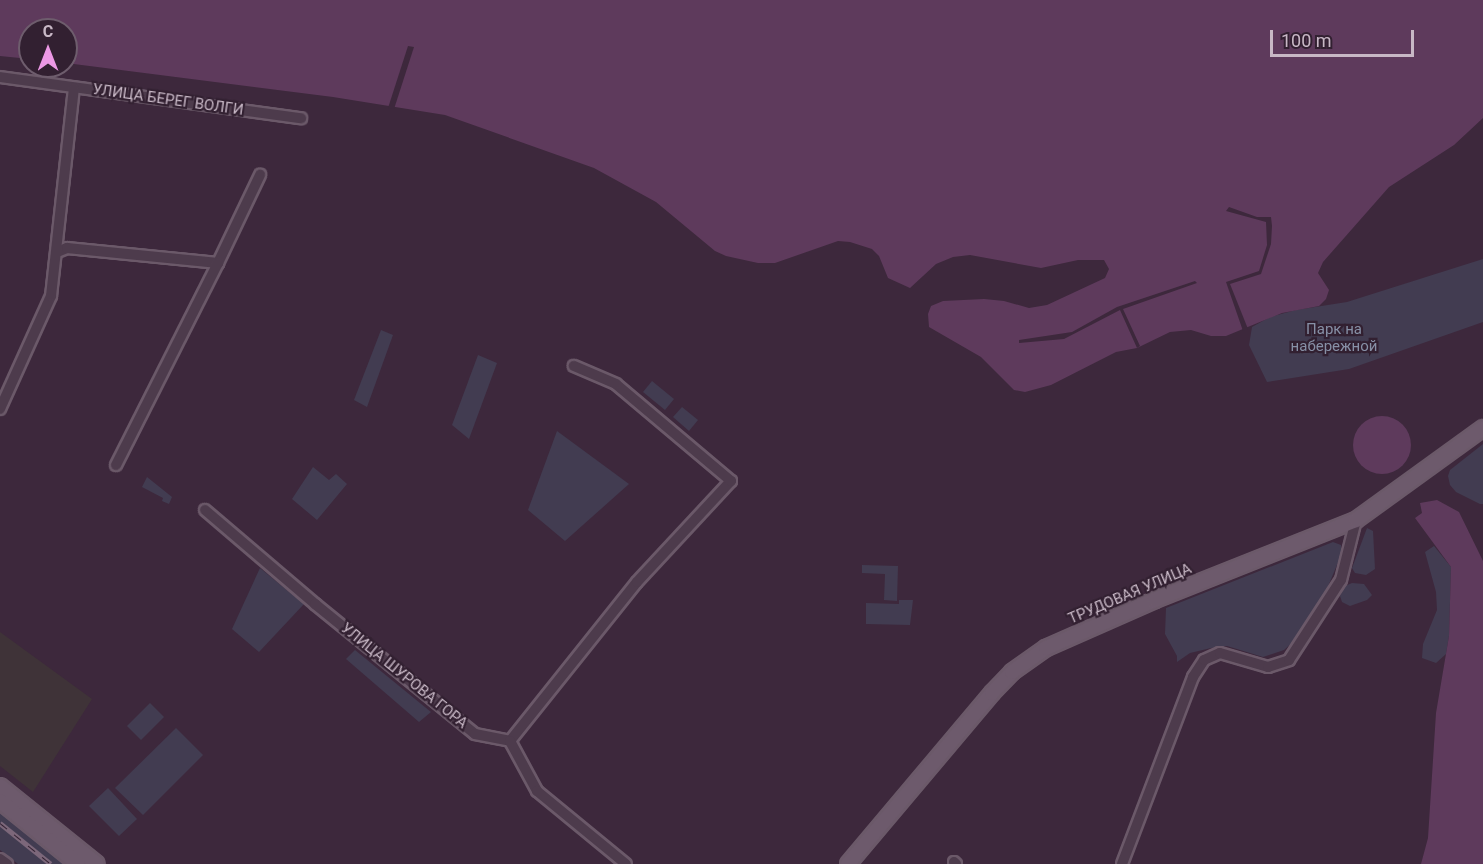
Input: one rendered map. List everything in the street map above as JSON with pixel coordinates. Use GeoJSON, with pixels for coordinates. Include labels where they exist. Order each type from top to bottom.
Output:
{"type":"FeatureCollection","features":[{"type":"Feature","properties":{"kind":"main road","name":"ТРУДОВАЯ УЛИЦА"},"geometry":{"type":"LineString","coordinates":[[848,864],[992,693],[1012,672],[1046,648],[1144,604],[1356,520],[1483,428]]}},
{"type":"Feature","properties":{"kind":"main road"},"geometry":{"type":"LineString","coordinates":[[0,786],[97,864]]}},
{"type":"Feature","properties":{"kind":"main road"},"geometry":{"type":"LineString","coordinates":[[0,801],[78,864]]}},
{"type":"Feature","properties":{"kind":"street","name":"УЛИЦА БЕРЕГ ВОЛГИ"},"geometry":{"type":"LineString","coordinates":[[0,76],[301,118]]}},
{"type":"Feature","properties":{"kind":"street"},"geometry":{"type":"LineString","coordinates":[[0,409],[51,296],[74,88]]}},
{"type":"Feature","properties":{"kind":"street"},"geometry":{"type":"LineString","coordinates":[[116,465],[260,175]]}},
{"type":"Feature","properties":{"kind":"street"},"geometry":{"type":"LineString","coordinates":[[57,252],[67,248],[218,263]]}},
{"type":"Feature","properties":{"kind":"street"},"geometry":{"type":"LineString","coordinates":[[574,366],[616,384],[731,481],[637,582],[510,741],[537,791],[626,864]]}},
{"type":"Feature","properties":{"kind":"street","name":"УЛИЦА ШУРОВА ГОРА"},"geometry":{"type":"LineString","coordinates":[[205,510],[315,604],[476,734],[510,741]]}},
{"type":"Feature","properties":{"kind":"street"},"geometry":{"type":"LineString","coordinates":[[1122,864],[1193,677],[1204,660],[1220,653],[1268,667],[1289,660],[1341,580],[1356,520]]}},
{"type":"Feature","properties":{"kind":"street"},"geometry":{"type":"LineString","coordinates":[[0,859],[7,864]]}},
{"type":"Feature","properties":{"kind":"shaded area"},"geometry":{"type":"Polygon","coordinates":[[[0,0],[1483,0],[1483,118],[1454,145],[1389,187],[1323,262],[1318,273],[1329,290],[1326,299],[1319,306],[1282,313],[1226,336],[1211,336],[1191,330],[1170,332],[1137,348],[1116,352],[1051,385],[1025,392],[1014,390],[981,357],[929,327],[928,314],[931,306],[943,301],[984,299],[1004,301],[1029,308],[1047,305],[1105,278],[1109,269],[1104,260],[1078,260],[1041,268],[970,255],[953,257],[936,264],[910,288],[888,278],[879,256],[872,249],[850,242],[838,241],[775,263],[758,263],[726,256],[715,251],[656,202],[594,168],[445,115],[333,97],[78,65],[78,18],[18,18],[18,58],[0,56],[0,0]]]}},
{"type":"Feature","properties":{"kind":"shaded area"},"geometry":{"type":"Polygon","coordinates":[[[1376,416],[1388,416],[1403,424],[1411,439],[1411,451],[1403,466],[1388,474],[1376,474],[1361,466],[1353,451],[1353,439],[1361,424],[1376,416]]]}},
{"type":"Feature","properties":{"kind":"shaded area"},"geometry":{"type":"Polygon","coordinates":[[[1437,500],[1459,512],[1483,561],[1483,864],[1421,864],[1428,838],[1436,713],[1449,636],[1451,567],[1415,518],[1422,513],[1420,503],[1437,500]]]}},
{"type":"Feature","properties":{"kind":"shaded area"},"geometry":{"type":"Polygon","coordinates":[[[0,632],[92,699],[33,792],[0,766],[0,632]]]}},
{"type":"Feature","properties":{"kind":"green space","name":"Парк на набережной"},"geometry":{"type":"Polygon","coordinates":[[[1483,259],[1483,322],[1349,369],[1267,382],[1249,345],[1252,327],[1270,317],[1296,310],[1347,302],[1483,259]]]}},
{"type":"Feature","properties":{"kind":"green space"},"geometry":{"type":"Polygon","coordinates":[[[381,330],[393,335],[367,407],[354,400],[381,330]]]}},
{"type":"Feature","properties":{"kind":"green space"},"geometry":{"type":"Polygon","coordinates":[[[478,355],[497,363],[469,439],[452,425],[478,355]]]}},
{"type":"Feature","properties":{"kind":"green space"},"geometry":{"type":"Polygon","coordinates":[[[652,381],[674,399],[665,410],[643,392],[652,381]]]}},
{"type":"Feature","properties":{"kind":"green space"},"geometry":{"type":"Polygon","coordinates":[[[682,407],[698,420],[689,431],[673,417],[682,407]]]}},
{"type":"Feature","properties":{"kind":"green space"},"geometry":{"type":"Polygon","coordinates":[[[557,431],[629,484],[565,541],[528,510],[557,431]]]}},
{"type":"Feature","properties":{"kind":"green space"},"geometry":{"type":"Polygon","coordinates":[[[1483,444],[1483,504],[1480,504],[1456,492],[1450,485],[1448,476],[1450,470],[1483,444]]]}},
{"type":"Feature","properties":{"kind":"green space"},"geometry":{"type":"Polygon","coordinates":[[[313,467],[329,480],[336,474],[347,484],[317,520],[292,499],[313,467]]]}},
{"type":"Feature","properties":{"kind":"green space"},"geometry":{"type":"Polygon","coordinates":[[[147,477],[172,497],[169,504],[162,501],[163,498],[142,487],[147,477]]]}},
{"type":"Feature","properties":{"kind":"green space"},"geometry":{"type":"Polygon","coordinates":[[[1367,528],[1373,531],[1375,569],[1366,575],[1355,573],[1352,568],[1367,528]]]}},
{"type":"Feature","properties":{"kind":"green space"},"geometry":{"type":"Polygon","coordinates":[[[1333,542],[1341,545],[1342,553],[1324,596],[1294,641],[1284,650],[1263,657],[1227,646],[1190,653],[1177,662],[1177,656],[1165,634],[1166,608],[1333,542]]]}},
{"type":"Feature","properties":{"kind":"green space"},"geometry":{"type":"Polygon","coordinates":[[[1434,546],[1451,567],[1449,636],[1446,654],[1436,663],[1422,658],[1423,644],[1437,610],[1436,592],[1425,552],[1434,546]]]}},
{"type":"Feature","properties":{"kind":"green space"},"geometry":{"type":"Polygon","coordinates":[[[862,565],[898,566],[897,601],[884,600],[885,574],[862,573],[862,565]]]}},
{"type":"Feature","properties":{"kind":"green space"},"geometry":{"type":"Polygon","coordinates":[[[260,568],[304,604],[259,652],[232,629],[260,568]]]}},
{"type":"Feature","properties":{"kind":"green space"},"geometry":{"type":"Polygon","coordinates":[[[1352,583],[1364,584],[1372,595],[1367,600],[1350,606],[1342,602],[1340,596],[1345,586],[1352,583]]]}},
{"type":"Feature","properties":{"kind":"green space"},"geometry":{"type":"Polygon","coordinates":[[[899,600],[913,600],[910,625],[866,624],[866,603],[899,604],[899,600]]]}},
{"type":"Feature","properties":{"kind":"green space"},"geometry":{"type":"Polygon","coordinates":[[[355,650],[431,712],[419,722],[346,659],[355,650]]]}},
{"type":"Feature","properties":{"kind":"green space"},"geometry":{"type":"Polygon","coordinates":[[[150,703],[164,717],[141,740],[127,726],[150,703]]]}},
{"type":"Feature","properties":{"kind":"green space"},"geometry":{"type":"Polygon","coordinates":[[[176,728],[203,755],[143,815],[115,788],[176,728]]]}},
{"type":"Feature","properties":{"kind":"green space"},"geometry":{"type":"Polygon","coordinates":[[[108,788],[137,819],[119,836],[89,806],[108,788]]]}},
{"type":"Feature","properties":{"kind":"green space"},"geometry":{"type":"Polygon","coordinates":[[[0,812],[64,864],[18,864],[0,850],[0,812]]]}},
{"type":"Feature","properties":{"kind":"pier"},"geometry":{"type":"Polygon","coordinates":[[[408,46],[414,47],[394,109],[388,108],[408,46]]]}},
{"type":"Feature","properties":{"kind":"pier"},"geometry":{"type":"Polygon","coordinates":[[[1229,207],[1257,217],[1271,217],[1271,244],[1261,274],[1230,284],[1248,329],[1243,331],[1226,282],[1259,271],[1267,245],[1266,222],[1226,211],[1229,207]]]}},
{"type":"Feature","properties":{"kind":"pier"},"geometry":{"type":"Polygon","coordinates":[[[1195,281],[1197,283],[1123,309],[1140,346],[1137,348],[1120,310],[1064,339],[1019,343],[1019,340],[1072,332],[1117,307],[1195,281]]]}},
{"type":"Feature","properties":{"kind":"railway"},"geometry":{"type":"LineString","coordinates":[[0,823],[51,864]]}}]}
